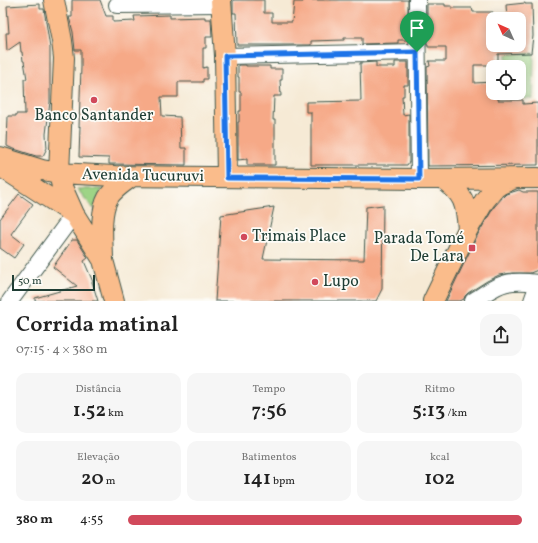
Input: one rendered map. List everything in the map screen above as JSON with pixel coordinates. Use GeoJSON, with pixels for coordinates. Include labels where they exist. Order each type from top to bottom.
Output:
{"type":"FeatureCollection","features":[{"type":"Feature","properties":{"kind":"main road"},"geometry":{"type":"LineString","coordinates":[[54,0],[64,58],[59,173],[62,187],[74,214],[103,260]]}},
{"type":"Feature","properties":{"kind":"main road"},"geometry":{"type":"LineString","coordinates":[[221,2],[225,56],[227,178]]}},
{"type":"Feature","properties":{"kind":"main road","name":"Avenida Tucuruvi"},"geometry":{"type":"LineString","coordinates":[[0,157],[42,170],[59,173],[131,177],[419,179],[538,178]]}},
{"type":"Feature","properties":{"kind":"main road"},"geometry":{"type":"LineString","coordinates":[[0,166],[74,214]]}},
{"type":"Feature","properties":{"kind":"main road"},"geometry":{"type":"LineString","coordinates":[[114,301],[103,260],[103,221],[108,198],[115,189],[131,177]]}},
{"type":"Feature","properties":{"kind":"main road"},"geometry":{"type":"LineString","coordinates":[[433,301],[468,229],[485,200],[495,188],[515,178]]}},
{"type":"Feature","properties":{"kind":"main road"},"geometry":{"type":"LineString","coordinates":[[443,179],[457,190],[463,200],[466,208],[468,229]]}},
{"type":"Feature","properties":{"kind":"street"},"geometry":{"type":"LineString","coordinates":[[417,0],[419,179]]}},
{"type":"Feature","properties":{"kind":"street"},"geometry":{"type":"LineString","coordinates":[[116,5],[221,2]]}},
{"type":"Feature","properties":{"kind":"street"},"geometry":{"type":"LineString","coordinates":[[225,56],[417,52]]}},
{"type":"Feature","properties":{"kind":"street"},"geometry":{"type":"LineString","coordinates":[[10,301],[74,214]]}},
{"type":"Feature","properties":{"kind":"street"},"geometry":{"type":"LineString","coordinates":[[473,301],[503,284],[511,282],[538,284],[532,301]]}},
{"type":"Feature","properties":{"kind":"green space"},"geometry":{"type":"Polygon","coordinates":[[[507,54],[534,54],[533,99],[526,99],[526,60],[507,60],[507,54]]]}},
{"type":"Feature","properties":{"kind":"green space"},"geometry":{"type":"Polygon","coordinates":[[[77,189],[102,189],[94,209],[77,189]]]}},
{"type":"Feature","properties":{"kind":"building"},"geometry":{"type":"Polygon","coordinates":[[[72,0],[100,0],[106,16],[113,16],[113,22],[135,21],[134,16],[170,15],[170,18],[205,17],[205,19],[211,19],[212,37],[206,37],[206,48],[203,48],[203,68],[207,67],[207,79],[203,79],[203,82],[178,82],[178,97],[161,97],[162,116],[180,117],[181,148],[186,148],[186,165],[109,164],[109,158],[79,157],[81,50],[75,50],[73,32],[69,17],[72,17],[72,0]]]}},
{"type":"Feature","properties":{"kind":"building"},"geometry":{"type":"Polygon","coordinates":[[[233,0],[264,0],[264,13],[272,13],[272,22],[292,22],[294,2],[303,2],[303,0],[408,0],[408,40],[398,40],[398,43],[362,44],[362,38],[344,38],[344,40],[311,41],[311,45],[237,45],[236,13],[233,13],[233,0]]]}},
{"type":"Feature","properties":{"kind":"building"},"geometry":{"type":"Polygon","coordinates":[[[525,3],[532,4],[533,36],[531,53],[498,54],[498,60],[486,60],[486,65],[474,65],[474,83],[486,82],[486,100],[523,100],[523,104],[538,103],[538,165],[428,166],[427,67],[430,66],[429,61],[446,61],[446,47],[428,47],[427,4],[445,4],[445,6],[452,6],[452,8],[472,8],[473,12],[486,12],[486,52],[526,52],[526,12],[506,12],[506,5],[525,3]]]}},
{"type":"Feature","properties":{"kind":"building"},"geometry":{"type":"Polygon","coordinates":[[[40,4],[40,9],[44,9],[50,48],[50,102],[46,134],[47,148],[43,156],[36,156],[7,146],[8,116],[25,114],[24,79],[27,79],[20,42],[7,51],[6,33],[9,33],[7,6],[40,4]]]}},
{"type":"Feature","properties":{"kind":"building"},"geometry":{"type":"Polygon","coordinates":[[[376,62],[376,67],[395,67],[395,62],[408,62],[408,85],[404,85],[404,96],[402,96],[403,115],[409,114],[409,162],[407,165],[311,165],[311,112],[306,112],[306,102],[361,101],[360,63],[376,62]]]}},
{"type":"Feature","properties":{"kind":"building"},"geometry":{"type":"Polygon","coordinates":[[[238,65],[270,66],[270,69],[282,69],[282,80],[280,80],[281,96],[274,96],[273,120],[275,120],[275,165],[247,165],[247,159],[238,160],[238,122],[239,111],[241,111],[241,92],[239,92],[238,65]]]}},
{"type":"Feature","properties":{"kind":"building"},"geometry":{"type":"Polygon","coordinates":[[[519,190],[523,192],[538,192],[538,270],[530,273],[499,275],[468,293],[464,299],[460,301],[446,301],[478,234],[494,207],[506,194],[519,190]]]}},
{"type":"Feature","properties":{"kind":"building"},"geometry":{"type":"Polygon","coordinates":[[[19,194],[33,204],[11,234],[24,244],[14,258],[0,248],[0,219],[19,194]]]}},
{"type":"Feature","properties":{"kind":"building","name":"Trimais Place"},"geometry":{"type":"Polygon","coordinates":[[[383,205],[382,289],[376,301],[215,301],[221,215],[274,207],[263,259],[364,260],[366,207],[383,205]]]}},
{"type":"Feature","properties":{"kind":"building"},"geometry":{"type":"Polygon","coordinates":[[[72,240],[77,240],[88,258],[84,261],[93,282],[98,301],[35,301],[35,298],[77,286],[53,267],[72,240]]]}},
{"type":"Feature","properties":{"kind":"place","name":"Banco Santander"},"geometry":{"type":"Point","coordinates":[94,100]}},
{"type":"Feature","properties":{"kind":"place","name":"Trimais Place"},"geometry":{"type":"Point","coordinates":[244,237]}},
{"type":"Feature","properties":{"kind":"place","name":"Parada Tomé De Lara"},"geometry":{"type":"Point","coordinates":[472,248]}},
{"type":"Feature","properties":{"kind":"place","name":"Lupo"},"geometry":{"type":"Point","coordinates":[315,282]}},
{"type":"Feature","properties":{"kind":"route"},"geometry":{"type":"LineString","coordinates":[[417,52],[419,179],[227,178],[228,163],[225,56],[417,52]]}}]}
